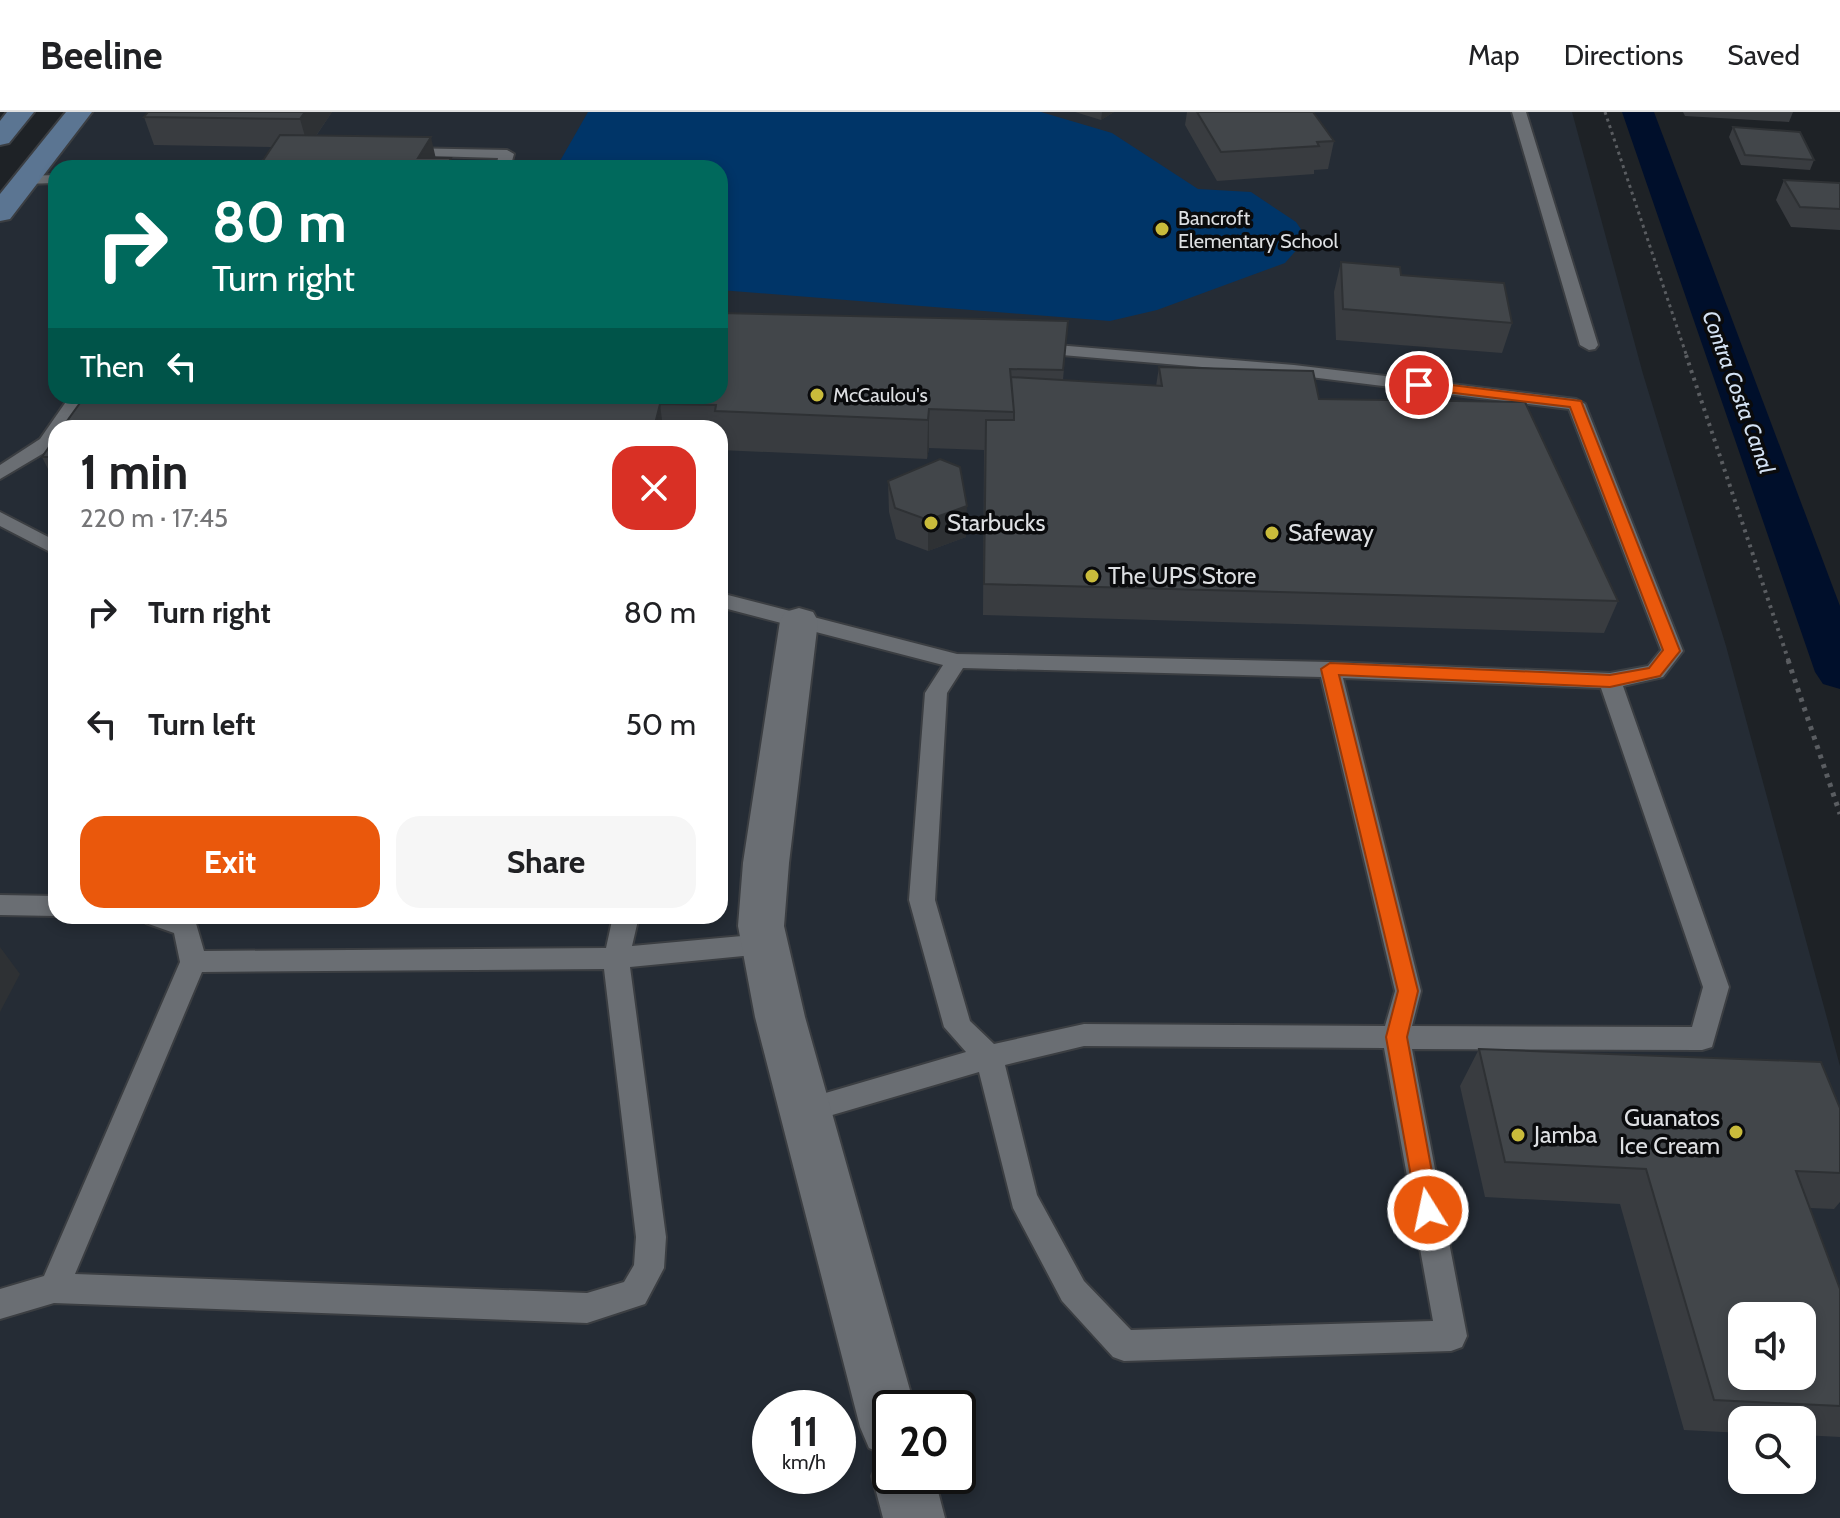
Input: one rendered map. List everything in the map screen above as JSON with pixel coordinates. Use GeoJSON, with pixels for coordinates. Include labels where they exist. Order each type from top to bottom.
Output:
{"type":"FeatureCollection","features":[{"type":"Feature","properties":{"kind":"main road"},"geometry":{"type":"LineString","coordinates":[[0,137],[21,112]]}},
{"type":"Feature","properties":{"kind":"main road"},"geometry":{"type":"LineString","coordinates":[[0,213],[79,112]]}},
{"type":"Feature","properties":{"kind":"street"},"geometry":{"type":"LineString","coordinates":[[799,621],[766,863],[761,926],[805,1111],[880,1390]]}},
{"type":"Feature","properties":{"kind":"street"},"geometry":{"type":"LineString","coordinates":[[908,1494],[914,1518]]}},
{"type":"Feature","properties":{"kind":"lane"},"geometry":{"type":"LineString","coordinates":[[1519,112],[1589,345]]}},
{"type":"Feature","properties":{"kind":"lane"},"geometry":{"type":"LineString","coordinates":[[383,151],[507,154],[505,160]]}},
{"type":"Feature","properties":{"kind":"lane"},"geometry":{"type":"LineString","coordinates":[[270,160],[307,154]]}},
{"type":"Feature","properties":{"kind":"lane"},"geometry":{"type":"LineString","coordinates":[[24,180],[48,179]]}},
{"type":"Feature","properties":{"kind":"lane"},"geometry":{"type":"LineString","coordinates":[[728,602],[957,661],[1330,669],[1610,681],[1655,672],[1672,651],[1576,404],[1294,370],[1015,346]]}},
{"type":"Feature","properties":{"kind":"lane"},"geometry":{"type":"LineString","coordinates":[[0,473],[48,442]]}},
{"type":"Feature","properties":{"kind":"lane"},"geometry":{"type":"LineString","coordinates":[[4,524],[48,545]]}},
{"type":"Feature","properties":{"kind":"lane"},"geometry":{"type":"LineString","coordinates":[[957,661],[936,693],[922,900],[958,1027],[989,1057],[1023,1198],[1073,1291],[1124,1346],[1451,1336],[1396,1037],[1408,991],[1330,669]]}},
{"type":"Feature","properties":{"kind":"lane"},"geometry":{"type":"LineString","coordinates":[[805,1111],[989,1057],[1084,1035],[1702,1039],[1716,987],[1610,681]]}},
{"type":"Feature","properties":{"kind":"lane"},"geometry":{"type":"LineString","coordinates":[[0,905],[48,906]]}},
{"type":"Feature","properties":{"kind":"lane"},"geometry":{"type":"LineString","coordinates":[[54,1288],[193,962],[186,927],[178,924]]}},
{"type":"Feature","properties":{"kind":"lane"},"geometry":{"type":"LineString","coordinates":[[0,1304],[54,1288],[587,1308],[634,1294],[649,1268],[651,1237],[616,958],[624,924]]}},
{"type":"Feature","properties":{"kind":"lane"},"geometry":{"type":"LineString","coordinates":[[193,962],[616,958],[765,944]]}},
{"type":"Feature","properties":{"kind":"path"},"geometry":{"type":"LineString","coordinates":[[1605,112],[1840,814]]}},
{"type":"Feature","properties":{"kind":"shaded area"},"geometry":{"type":"Polygon","coordinates":[[[79,112],[1572,112],[1643,374],[1726,646],[1840,1066],[1840,1518],[0,1518],[0,213],[79,112]]]}},
{"type":"Feature","properties":{"kind":"shaded area"},"geometry":{"type":"Polygon","coordinates":[[[588,112],[1041,112],[1112,133],[1198,189],[1251,192],[1296,222],[1307,238],[1285,263],[1157,310],[1110,321],[728,291],[728,160],[561,160],[588,112]]]}},
{"type":"Feature","properties":{"kind":"building"},"geometry":{"type":"Polygon","coordinates":[[[148,112],[305,112],[300,119],[144,117],[148,112]]]}},
{"type":"Feature","properties":{"kind":"building"},"geometry":{"type":"Polygon","coordinates":[[[1197,112],[1313,112],[1334,141],[1317,142],[1319,146],[1221,152],[1197,112]]]}},
{"type":"Feature","properties":{"kind":"building"},"geometry":{"type":"Polygon","coordinates":[[[1733,127],[1800,132],[1814,160],[1745,155],[1733,127]]]}},
{"type":"Feature","properties":{"kind":"building"},"geometry":{"type":"Polygon","coordinates":[[[280,135],[431,137],[418,158],[451,158],[450,160],[263,160],[280,135]]]}},
{"type":"Feature","properties":{"kind":"building"},"geometry":{"type":"Polygon","coordinates":[[[1784,180],[1840,183],[1840,209],[1800,207],[1784,180]]]}},
{"type":"Feature","properties":{"kind":"building"},"geometry":{"type":"Polygon","coordinates":[[[1341,262],[1400,267],[1401,275],[1504,283],[1512,323],[1343,309],[1341,262]]]}},
{"type":"Feature","properties":{"kind":"building"},"geometry":{"type":"Polygon","coordinates":[[[728,313],[1068,321],[1063,370],[1010,369],[1014,412],[929,409],[928,420],[715,411],[716,405],[660,404],[728,404],[728,313]]]}},
{"type":"Feature","properties":{"kind":"building","name":"Safeway"},"geometry":{"type":"Polygon","coordinates":[[[1159,367],[1313,371],[1319,399],[1525,402],[1618,601],[984,584],[986,420],[1014,420],[1011,377],[1162,386],[1159,367]]]}},
{"type":"Feature","properties":{"kind":"building"},"geometry":{"type":"Polygon","coordinates":[[[79,404],[660,404],[656,420],[68,420],[79,404]]]}},
{"type":"Feature","properties":{"kind":"building"},"geometry":{"type":"Polygon","coordinates":[[[940,459],[960,467],[967,506],[928,520],[895,508],[888,481],[940,459]]]}},
{"type":"Feature","properties":{"kind":"building"},"geometry":{"type":"Polygon","coordinates":[[[1479,1049],[1821,1062],[1840,1108],[1840,1173],[1796,1171],[1840,1289],[1840,1406],[1714,1400],[1646,1169],[1505,1162],[1479,1049]]]}},
{"type":"Feature","properties":{"kind":"waterway","name":"Contra Costa Canal"},"geometry":{"type":"LineString","coordinates":[[1638,112],[1840,672]]}},
{"type":"Feature","properties":{"kind":"place","name":"Bancroft Elementary School"},"geometry":{"type":"Point","coordinates":[1162,229]}},
{"type":"Feature","properties":{"kind":"place","name":"McCaulou's"},"geometry":{"type":"Point","coordinates":[817,395]}},
{"type":"Feature","properties":{"kind":"place","name":"Starbucks"},"geometry":{"type":"Point","coordinates":[931,523]}},
{"type":"Feature","properties":{"kind":"place","name":"Safeway"},"geometry":{"type":"Point","coordinates":[1272,533]}},
{"type":"Feature","properties":{"kind":"place","name":"The UPS Store"},"geometry":{"type":"Point","coordinates":[1092,576]}},
{"type":"Feature","properties":{"kind":"place","name":"Guanatos Ice Cream"},"geometry":{"type":"Point","coordinates":[1736,1132]}},
{"type":"Feature","properties":{"kind":"place","name":"Jamba"},"geometry":{"type":"Point","coordinates":[1518,1135]}},
{"type":"Feature","properties":{"kind":"route"},"geometry":{"type":"LineString","coordinates":[[1419,385],[1576,404],[1672,651],[1655,672],[1610,681],[1330,669],[1408,991],[1396,1037],[1428,1210]]}}]}
